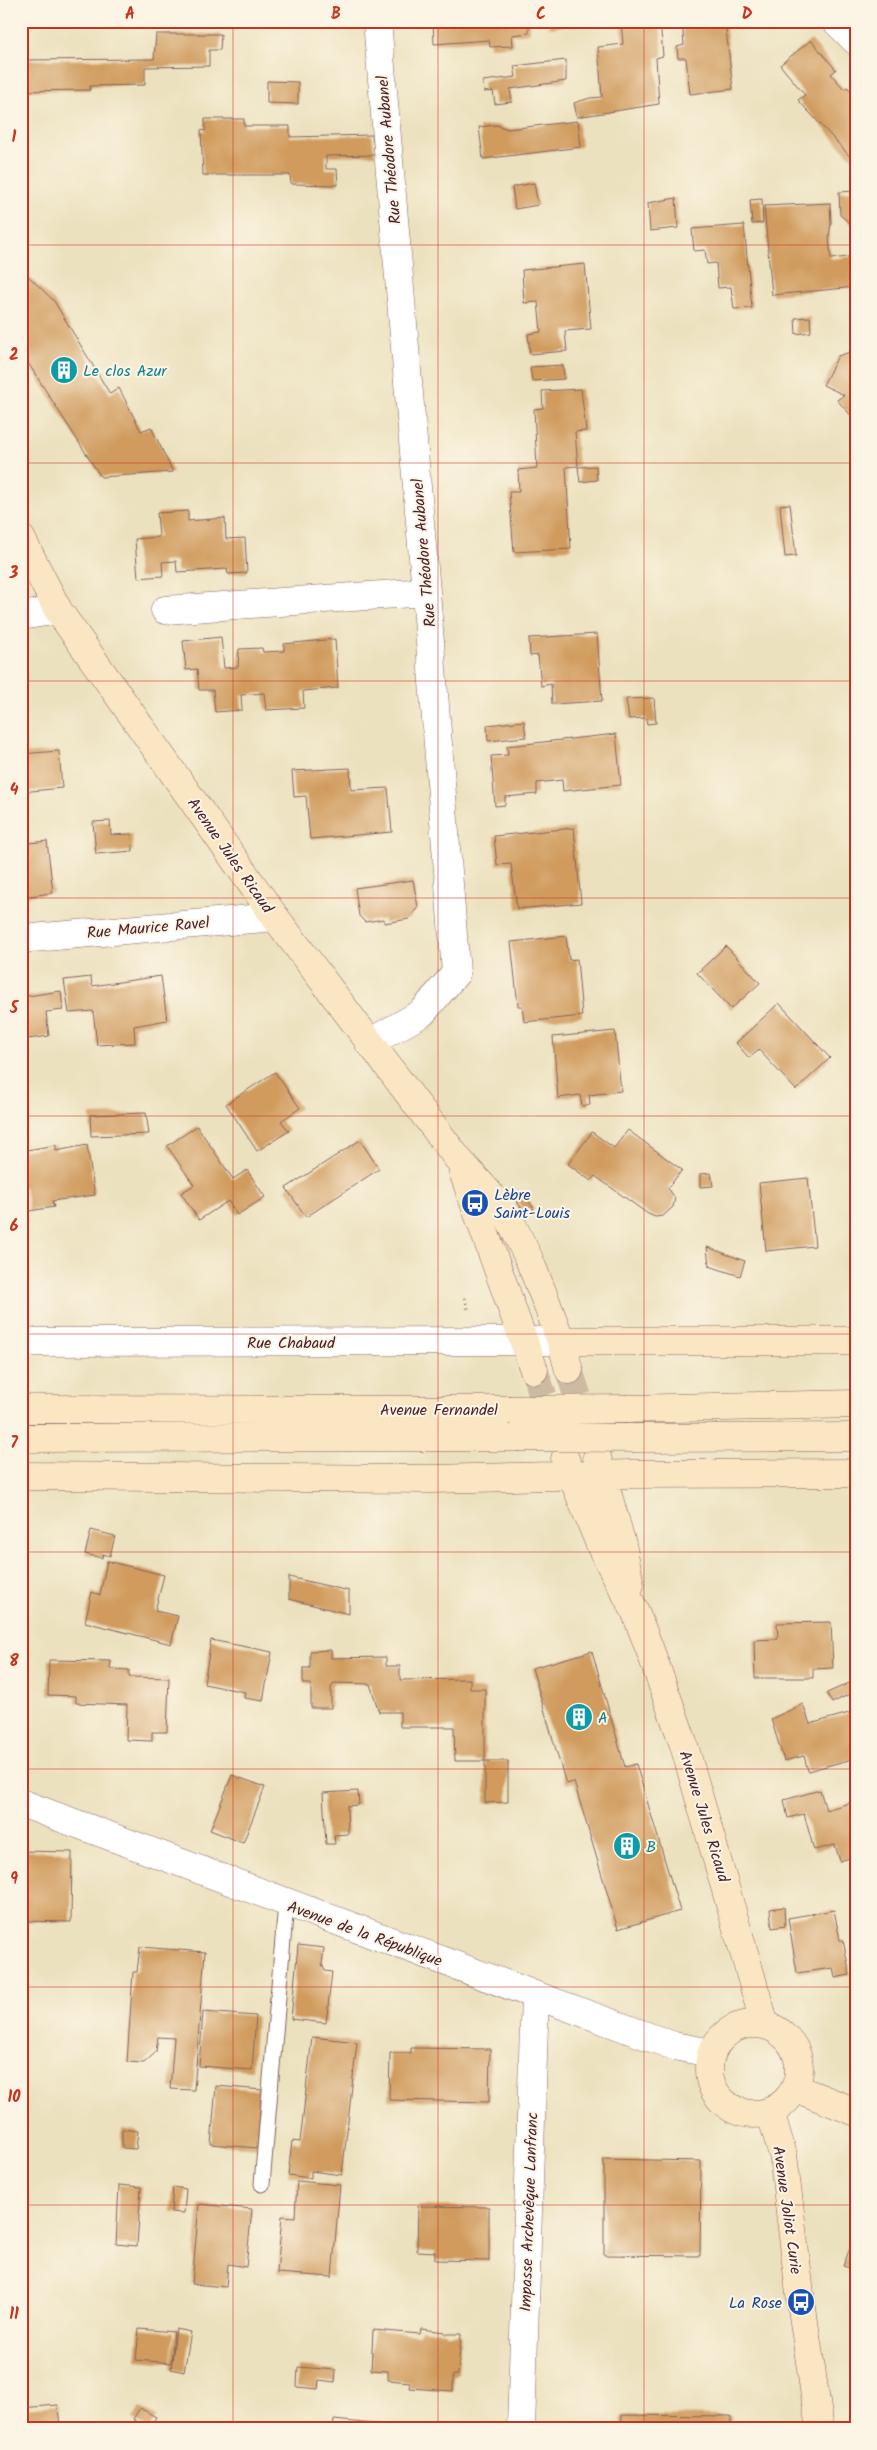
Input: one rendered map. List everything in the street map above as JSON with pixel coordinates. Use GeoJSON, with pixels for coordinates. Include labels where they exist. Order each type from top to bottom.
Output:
{"type":"FeatureCollection","features":[{"type":"Feature","properties":{"kind":"main road","name":"Avenue Jules Ricaud"},"geometry":{"type":"LineString","coordinates":[[21,538],[58,610],[275,917],[458,1159],[506,1212],[530,1259],[562,1341],[569,1370]]}},
{"type":"Feature","properties":{"kind":"main road","name":"Avenue Jules Ricaud"},"geometry":{"type":"LineString","coordinates":[[458,1159],[534,1370]]}},
{"type":"Feature","properties":{"kind":"main road"},"geometry":{"type":"LineString","coordinates":[[562,1341],[856,1341]]}},
{"type":"Feature","properties":{"kind":"main road","name":"Avenue Fernandel"},"geometry":{"type":"LineString","coordinates":[[21,1409],[508,1410],[856,1404]]}},
{"type":"Feature","properties":{"kind":"main road","name":"Avenue Fernandel"},"geometry":{"type":"LineString","coordinates":[[21,1438],[856,1437]]}},
{"type":"Feature","properties":{"kind":"main road","name":"Avenue Jules Ricaud"},"geometry":{"type":"LineString","coordinates":[[599,1466],[622,1544],[635,1611]]}},
{"type":"Feature","properties":{"kind":"main road"},"geometry":{"type":"LineString","coordinates":[[21,1476],[431,1479],[599,1466],[856,1473]]}},
{"type":"Feature","properties":{"kind":"main road","name":"Avenue Jules Ricaud"},"geometry":{"type":"LineString","coordinates":[[568,1467],[601,1547],[635,1611],[683,1742],[765,2025]]}},
{"type":"Feature","properties":{"kind":"main road"},"geometry":{"type":"LineString","coordinates":[[748,2024],[765,2025],[780,2031],[791,2042],[798,2057],[800,2073],[796,2088],[784,2102],[770,2111],[752,2114],[736,2110],[722,2101],[712,2086],[709,2070],[711,2053],[720,2039],[733,2028],[748,2024]]}},
{"type":"Feature","properties":{"kind":"main road"},"geometry":{"type":"LineString","coordinates":[[796,2088],[856,2112]]}},
{"type":"Feature","properties":{"kind":"main road","name":"Avenue Joliot Curie"},"geometry":{"type":"LineString","coordinates":[[770,2111],[783,2155],[800,2302],[820,2429]]}},
{"type":"Feature","properties":{"kind":"street","name":"Rue Théodore Aubanel"},"geometry":{"type":"LineString","coordinates":[[369,1043],[422,1012],[456,973],[426,592],[377,21]]}},
{"type":"Feature","properties":{"kind":"street"},"geometry":{"type":"LineString","coordinates":[[836,21],[856,41]]}},
{"type":"Feature","properties":{"kind":"street"},"geometry":{"type":"LineString","coordinates":[[165,610],[426,592]]}},
{"type":"Feature","properties":{"kind":"street"},"geometry":{"type":"LineString","coordinates":[[21,616],[58,610]]}},
{"type":"Feature","properties":{"kind":"street","name":"Rue Maurice Ravel"},"geometry":{"type":"LineString","coordinates":[[21,939],[275,917]]}},
{"type":"Feature","properties":{"kind":"street","name":"Rue Chabaud"},"geometry":{"type":"LineString","coordinates":[[21,1342],[562,1341]]}},
{"type":"Feature","properties":{"kind":"street","name":"Avenue de la République"},"geometry":{"type":"LineString","coordinates":[[21,1803],[535,1996],[674,2046],[711,2053]]}},
{"type":"Feature","properties":{"kind":"street","name":"Impasse Archevêque Lanfranc"},"geometry":{"type":"LineString","coordinates":[[521,2429],[535,1996]]}},
{"type":"Feature","properties":{"kind":"lane"},"geometry":{"type":"LineString","coordinates":[[262,2184],[286,1904]]}},
{"type":"Feature","properties":{"kind":"building"},"geometry":{"type":"Polygon","coordinates":[[[433,21],[529,21],[529,33],[512,35],[513,46],[490,47],[489,40],[434,44],[433,21]]]}},
{"type":"Feature","properties":{"kind":"building"},"geometry":{"type":"Polygon","coordinates":[[[549,21],[571,21],[571,25],[549,28],[549,21]]]}},
{"type":"Feature","properties":{"kind":"building"},"geometry":{"type":"Polygon","coordinates":[[[621,21],[660,21],[663,56],[656,58],[659,104],[577,117],[574,103],[590,98],[602,97],[598,47],[623,44],[621,21]]]}},
{"type":"Feature","properties":{"kind":"building"},"geometry":{"type":"Polygon","coordinates":[[[682,21],[725,21],[733,89],[690,94],[686,58],[678,58],[677,47],[684,45],[682,21]]]}},
{"type":"Feature","properties":{"kind":"building"},"geometry":{"type":"Polygon","coordinates":[[[156,34],[221,34],[220,50],[209,50],[209,66],[145,67],[145,85],[90,86],[90,90],[21,91],[21,60],[154,59],[156,34]]]}},
{"type":"Feature","properties":{"kind":"building"},"geometry":{"type":"Polygon","coordinates":[[[811,40],[836,70],[831,74],[844,89],[847,87],[856,96],[856,163],[798,100],[805,95],[780,65],[811,40]]]}},
{"type":"Feature","properties":{"kind":"building"},"geometry":{"type":"Polygon","coordinates":[[[566,60],[566,81],[510,89],[512,102],[495,104],[493,91],[484,92],[483,81],[516,77],[514,66],[566,60]]]}},
{"type":"Feature","properties":{"kind":"building"},"geometry":{"type":"Polygon","coordinates":[[[267,81],[298,82],[298,104],[267,103],[267,81]]]}},
{"type":"Feature","properties":{"kind":"building"},"geometry":{"type":"Polygon","coordinates":[[[205,119],[244,119],[244,126],[290,126],[290,137],[372,135],[375,155],[326,156],[326,169],[337,169],[338,185],[291,184],[290,175],[203,175],[201,130],[205,131],[205,119]]]}},
{"type":"Feature","properties":{"kind":"building"},"geometry":{"type":"Polygon","coordinates":[[[578,121],[581,147],[483,159],[479,127],[496,125],[508,129],[578,121]]]}},
{"type":"Feature","properties":{"kind":"building"},"geometry":{"type":"Polygon","coordinates":[[[534,183],[538,205],[515,209],[512,187],[534,183]]]}},
{"type":"Feature","properties":{"kind":"building"},"geometry":{"type":"Polygon","coordinates":[[[856,191],[856,228],[840,215],[839,192],[856,191]]]}},
{"type":"Feature","properties":{"kind":"building"},"geometry":{"type":"Polygon","coordinates":[[[676,198],[678,228],[650,231],[648,203],[676,198]]]}},
{"type":"Feature","properties":{"kind":"building"},"geometry":{"type":"Polygon","coordinates":[[[762,199],[763,223],[752,224],[750,200],[762,199]]]}},
{"type":"Feature","properties":{"kind":"building"},"geometry":{"type":"Polygon","coordinates":[[[830,203],[831,223],[829,237],[831,259],[856,256],[856,287],[772,295],[764,206],[830,203]]]}},
{"type":"Feature","properties":{"kind":"building"},"geometry":{"type":"Polygon","coordinates":[[[744,225],[752,308],[734,309],[731,287],[718,288],[716,263],[707,264],[705,250],[694,251],[692,229],[744,225]]]}},
{"type":"Feature","properties":{"kind":"building"},"geometry":{"type":"Polygon","coordinates":[[[585,264],[591,329],[565,331],[567,351],[530,354],[528,334],[541,332],[538,302],[524,303],[522,270],[585,264]]]}},
{"type":"Feature","properties":{"kind":"building","name":"Le clos Azur"},"geometry":{"type":"Polygon","coordinates":[[[21,269],[54,301],[110,394],[119,388],[141,431],[151,427],[173,472],[101,477],[21,352],[21,269]]]}},
{"type":"Feature","properties":{"kind":"building"},"geometry":{"type":"Polygon","coordinates":[[[810,317],[811,332],[796,334],[795,318],[810,317]]]}},
{"type":"Feature","properties":{"kind":"building"},"geometry":{"type":"Polygon","coordinates":[[[856,350],[856,421],[837,400],[844,395],[823,385],[838,356],[856,350]]]}},
{"type":"Feature","properties":{"kind":"building"},"geometry":{"type":"Polygon","coordinates":[[[563,365],[564,379],[532,381],[530,367],[563,365]]]}},
{"type":"Feature","properties":{"kind":"building"},"geometry":{"type":"Polygon","coordinates":[[[581,389],[586,431],[575,432],[578,466],[566,467],[571,549],[514,552],[509,492],[519,492],[518,470],[537,468],[534,409],[543,408],[542,391],[581,389]]]}},
{"type":"Feature","properties":{"kind":"building"},"geometry":{"type":"Polygon","coordinates":[[[596,466],[597,480],[580,482],[578,467],[596,466]]]}},
{"type":"Feature","properties":{"kind":"building"},"geometry":{"type":"Polygon","coordinates":[[[790,504],[796,556],[785,557],[780,505],[790,504]]]}},
{"type":"Feature","properties":{"kind":"building"},"geometry":{"type":"Polygon","coordinates":[[[188,511],[188,521],[225,518],[226,539],[245,538],[247,573],[228,574],[227,569],[177,572],[176,561],[162,562],[163,576],[138,578],[135,539],[159,537],[157,513],[188,511]]]}},
{"type":"Feature","properties":{"kind":"building"},"geometry":{"type":"Polygon","coordinates":[[[597,634],[602,701],[552,704],[551,684],[541,686],[538,655],[530,656],[529,638],[597,634]]]}},
{"type":"Feature","properties":{"kind":"building"},"geometry":{"type":"Polygon","coordinates":[[[221,637],[224,668],[238,667],[239,649],[262,648],[263,652],[284,651],[284,644],[335,639],[338,688],[303,691],[304,708],[266,710],[264,693],[241,695],[242,710],[215,712],[213,690],[199,690],[197,669],[186,670],[183,641],[221,637]]]}},
{"type":"Feature","properties":{"kind":"building"},"geometry":{"type":"Polygon","coordinates":[[[654,698],[656,723],[647,724],[646,718],[629,719],[626,699],[654,698]]]}},
{"type":"Feature","properties":{"kind":"building"},"geometry":{"type":"Polygon","coordinates":[[[524,721],[526,737],[488,741],[487,725],[524,721]]]}},
{"type":"Feature","properties":{"kind":"building"},"geometry":{"type":"Polygon","coordinates":[[[616,734],[621,785],[563,791],[562,780],[537,783],[537,794],[505,797],[505,805],[495,806],[491,756],[508,755],[507,746],[616,734]]]}},
{"type":"Feature","properties":{"kind":"building"},"geometry":{"type":"Polygon","coordinates":[[[59,751],[62,788],[21,792],[21,754],[59,751]]]}},
{"type":"Feature","properties":{"kind":"building"},"geometry":{"type":"Polygon","coordinates":[[[350,768],[351,790],[388,788],[392,832],[310,839],[306,796],[294,797],[292,771],[350,768]]]}},
{"type":"Feature","properties":{"kind":"building"},"geometry":{"type":"Polygon","coordinates":[[[110,821],[111,835],[132,834],[133,851],[96,854],[93,822],[110,821]]]}},
{"type":"Feature","properties":{"kind":"building"},"geometry":{"type":"Polygon","coordinates":[[[574,828],[581,903],[517,909],[511,864],[497,865],[494,836],[574,828]]]}},
{"type":"Feature","properties":{"kind":"building"},"geometry":{"type":"Polygon","coordinates":[[[47,841],[53,893],[21,897],[21,844],[47,841]]]}},
{"type":"Feature","properties":{"kind":"building"},"geometry":{"type":"Polygon","coordinates":[[[413,880],[418,907],[409,919],[384,923],[384,919],[365,922],[359,916],[355,888],[413,880]]]}},
{"type":"Feature","properties":{"kind":"building"},"geometry":{"type":"Polygon","coordinates":[[[566,936],[569,960],[577,959],[582,1016],[524,1022],[522,1006],[518,1006],[511,942],[566,936]]]}},
{"type":"Feature","properties":{"kind":"building"},"geometry":{"type":"Polygon","coordinates":[[[726,946],[760,983],[731,1009],[697,973],[726,946]]]}},
{"type":"Feature","properties":{"kind":"building"},"geometry":{"type":"Polygon","coordinates":[[[161,976],[167,1020],[134,1026],[135,1043],[97,1045],[93,1011],[69,1013],[64,980],[91,977],[92,986],[161,976]]]}},
{"type":"Feature","properties":{"kind":"building"},"geometry":{"type":"Polygon","coordinates":[[[61,991],[63,1010],[46,1012],[49,1036],[21,1040],[21,997],[61,991]]]}},
{"type":"Feature","properties":{"kind":"building"},"geometry":{"type":"Polygon","coordinates":[[[779,1003],[830,1058],[796,1090],[759,1050],[749,1058],[736,1043],[779,1003]]]}},
{"type":"Feature","properties":{"kind":"building"},"geometry":{"type":"Polygon","coordinates":[[[615,1031],[621,1091],[589,1095],[590,1105],[582,1106],[580,1095],[558,1098],[553,1037],[615,1031]]]}},
{"type":"Feature","properties":{"kind":"building"},"geometry":{"type":"Polygon","coordinates":[[[275,1072],[300,1108],[281,1121],[289,1131],[257,1151],[226,1104],[275,1072]]]}},
{"type":"Feature","properties":{"kind":"building"},"geometry":{"type":"Polygon","coordinates":[[[146,1113],[149,1134],[91,1136],[90,1115],[146,1113]]]}},
{"type":"Feature","properties":{"kind":"building"},"geometry":{"type":"Polygon","coordinates":[[[197,1126],[233,1179],[247,1170],[265,1197],[237,1215],[228,1201],[199,1220],[181,1193],[194,1185],[167,1146],[197,1126]]]}},
{"type":"Feature","properties":{"kind":"building"},"geometry":{"type":"Polygon","coordinates":[[[628,1130],[682,1170],[668,1188],[675,1198],[673,1207],[663,1216],[655,1217],[648,1214],[595,1176],[591,1181],[568,1164],[592,1132],[614,1148],[628,1130]]]}},
{"type":"Feature","properties":{"kind":"building"},"geometry":{"type":"Polygon","coordinates":[[[360,1140],[379,1169],[306,1217],[286,1188],[360,1140]]]}},
{"type":"Feature","properties":{"kind":"building"},"geometry":{"type":"Polygon","coordinates":[[[56,1145],[56,1151],[87,1145],[95,1195],[52,1201],[54,1207],[29,1211],[25,1187],[21,1188],[21,1151],[56,1145]]]}},
{"type":"Feature","properties":{"kind":"building"},"geometry":{"type":"Polygon","coordinates":[[[711,1173],[713,1186],[700,1187],[700,1174],[711,1173]]]}},
{"type":"Feature","properties":{"kind":"building"},"geometry":{"type":"Polygon","coordinates":[[[808,1178],[815,1246],[766,1251],[759,1183],[808,1178]]]}},
{"type":"Feature","properties":{"kind":"building"},"geometry":{"type":"Polygon","coordinates":[[[525,1194],[534,1209],[526,1214],[516,1200],[525,1194]]]}},
{"type":"Feature","properties":{"kind":"building"},"geometry":{"type":"Polygon","coordinates":[[[707,1247],[745,1261],[740,1276],[709,1266],[707,1247]]]}},
{"type":"Feature","properties":{"kind":"building"},"geometry":{"type":"Polygon","coordinates":[[[91,1530],[115,1536],[110,1556],[103,1554],[102,1558],[85,1554],[91,1530]]]}},
{"type":"Feature","properties":{"kind":"building"},"geometry":{"type":"Polygon","coordinates":[[[107,1561],[164,1575],[155,1611],[178,1616],[171,1644],[85,1622],[92,1592],[100,1595],[107,1561]]]}},
{"type":"Feature","properties":{"kind":"building"},"geometry":{"type":"Polygon","coordinates":[[[289,1577],[349,1591],[349,1614],[289,1599],[289,1577]]]}},
{"type":"Feature","properties":{"kind":"building"},"geometry":{"type":"Polygon","coordinates":[[[831,1622],[833,1668],[813,1669],[813,1678],[755,1678],[754,1640],[778,1639],[777,1623],[831,1622]]]}},
{"type":"Feature","properties":{"kind":"building"},"geometry":{"type":"Polygon","coordinates":[[[211,1640],[272,1652],[263,1701],[244,1698],[245,1692],[204,1684],[211,1640]]]}},
{"type":"Feature","properties":{"kind":"building"},"geometry":{"type":"Polygon","coordinates":[[[331,1650],[331,1658],[386,1657],[386,1666],[400,1666],[400,1680],[470,1679],[470,1689],[485,1689],[485,1761],[455,1761],[454,1727],[400,1727],[400,1712],[379,1712],[370,1684],[334,1683],[331,1688],[331,1708],[311,1708],[311,1684],[303,1684],[303,1668],[310,1668],[310,1651],[331,1650]]]}},
{"type":"Feature","properties":{"kind":"building"},"geometry":{"type":"Polygon","coordinates":[[[592,1651],[625,1767],[636,1764],[680,1911],[618,1929],[574,1782],[566,1784],[532,1668],[592,1651]]]}},
{"type":"Feature","properties":{"kind":"building"},"geometry":{"type":"Polygon","coordinates":[[[49,1660],[111,1661],[110,1669],[129,1670],[129,1677],[169,1678],[167,1732],[152,1732],[152,1741],[126,1740],[127,1705],[76,1703],[76,1696],[48,1695],[49,1660]]]}},
{"type":"Feature","properties":{"kind":"building"},"geometry":{"type":"Polygon","coordinates":[[[856,1680],[856,1691],[832,1703],[827,1693],[856,1680]]]}},
{"type":"Feature","properties":{"kind":"building"},"geometry":{"type":"Polygon","coordinates":[[[803,1704],[810,1724],[856,1711],[856,1758],[808,1771],[804,1756],[784,1761],[771,1719],[803,1704]]]}},
{"type":"Feature","properties":{"kind":"building"},"geometry":{"type":"Polygon","coordinates":[[[485,1761],[508,1761],[508,1802],[485,1803],[485,1761]]]}},
{"type":"Feature","properties":{"kind":"building"},"geometry":{"type":"Polygon","coordinates":[[[232,1775],[265,1787],[243,1843],[210,1830],[232,1775]]]}},
{"type":"Feature","properties":{"kind":"building"},"geometry":{"type":"Polygon","coordinates":[[[820,1790],[826,1810],[856,1801],[856,1856],[840,1861],[835,1845],[814,1850],[804,1814],[788,1818],[784,1800],[820,1790]]]}},
{"type":"Feature","properties":{"kind":"building"},"geometry":{"type":"Polygon","coordinates":[[[358,1791],[359,1805],[347,1806],[348,1834],[334,1835],[335,1844],[326,1844],[323,1793],[358,1791]]]}},
{"type":"Feature","properties":{"kind":"building"},"geometry":{"type":"Polygon","coordinates":[[[21,1851],[72,1852],[71,1922],[21,1921],[21,1851]]]}},
{"type":"Feature","properties":{"kind":"building"},"geometry":{"type":"Polygon","coordinates":[[[784,1907],[785,1926],[772,1928],[770,1909],[784,1907]]]}},
{"type":"Feature","properties":{"kind":"building"},"geometry":{"type":"Polygon","coordinates":[[[834,1910],[840,1940],[843,1940],[850,1975],[835,1978],[833,1968],[797,1973],[788,1918],[834,1910]]]}},
{"type":"Feature","properties":{"kind":"building"},"geometry":{"type":"Polygon","coordinates":[[[298,1945],[324,1948],[322,1964],[325,1971],[332,1972],[326,2023],[291,2019],[298,1945]]]}},
{"type":"Feature","properties":{"kind":"building"},"geometry":{"type":"Polygon","coordinates":[[[140,1947],[205,1952],[194,2090],[170,2089],[174,2038],[158,2037],[156,2052],[144,2063],[127,2062],[133,1972],[137,1972],[140,1947]]]}},
{"type":"Feature","properties":{"kind":"building"},"geometry":{"type":"Polygon","coordinates":[[[203,2012],[256,2016],[252,2070],[199,2066],[203,2012]]]}},
{"type":"Feature","properties":{"kind":"building"},"geometry":{"type":"Polygon","coordinates":[[[312,2037],[357,2042],[342,2175],[311,2171],[311,2178],[288,2175],[292,2141],[300,2142],[312,2037]]]}},
{"type":"Feature","properties":{"kind":"building"},"geometry":{"type":"Polygon","coordinates":[[[411,2048],[490,2049],[489,2102],[389,2100],[390,2053],[411,2053],[411,2048]]]}},
{"type":"Feature","properties":{"kind":"building"},"geometry":{"type":"Polygon","coordinates":[[[216,2086],[262,2090],[257,2148],[211,2144],[216,2086]]]}},
{"type":"Feature","properties":{"kind":"building"},"geometry":{"type":"Polygon","coordinates":[[[122,2129],[138,2131],[136,2149],[122,2148],[122,2129]]]}},
{"type":"Feature","properties":{"kind":"building"},"geometry":{"type":"Polygon","coordinates":[[[604,2159],[701,2161],[700,2256],[604,2255],[604,2159]]]}},
{"type":"Feature","properties":{"kind":"building"},"geometry":{"type":"Polygon","coordinates":[[[297,2181],[340,2185],[332,2277],[277,2273],[282,2216],[295,2217],[297,2181]]]}},
{"type":"Feature","properties":{"kind":"building"},"geometry":{"type":"Polygon","coordinates":[[[119,2185],[141,2187],[137,2246],[116,2244],[119,2185]]]}},
{"type":"Feature","properties":{"kind":"building"},"geometry":{"type":"Polygon","coordinates":[[[173,2187],[186,2189],[184,2213],[171,2212],[173,2187]]]}},
{"type":"Feature","properties":{"kind":"building"},"geometry":{"type":"Polygon","coordinates":[[[199,2204],[252,2209],[246,2267],[228,2264],[226,2287],[192,2284],[199,2204]]]}},
{"type":"Feature","properties":{"kind":"building"},"geometry":{"type":"Polygon","coordinates":[[[418,2206],[489,2207],[489,2261],[435,2260],[435,2252],[417,2251],[418,2206]]]}},
{"type":"Feature","properties":{"kind":"building"},"geometry":{"type":"Polygon","coordinates":[[[856,2233],[856,2270],[843,2266],[856,2233]]]}},
{"type":"Feature","properties":{"kind":"building"},"geometry":{"type":"Polygon","coordinates":[[[139,2329],[174,2332],[171,2363],[136,2360],[139,2329]]]}},
{"type":"Feature","properties":{"kind":"building"},"geometry":{"type":"Polygon","coordinates":[[[176,2329],[191,2332],[184,2372],[171,2369],[176,2329]]]}},
{"type":"Feature","properties":{"kind":"building"},"geometry":{"type":"Polygon","coordinates":[[[421,2329],[445,2332],[445,2334],[461,2334],[458,2375],[453,2375],[453,2391],[409,2388],[410,2382],[388,2380],[388,2371],[371,2370],[373,2330],[420,2334],[421,2329]]]}},
{"type":"Feature","properties":{"kind":"building"},"geometry":{"type":"Polygon","coordinates":[[[298,2367],[336,2370],[335,2382],[319,2380],[318,2389],[297,2387],[298,2367]]]}},
{"type":"Feature","properties":{"kind":"building"},"geometry":{"type":"Polygon","coordinates":[[[58,2405],[60,2429],[21,2429],[21,2408],[58,2405]]]}},
{"type":"Feature","properties":{"kind":"building"},"geometry":{"type":"Polygon","coordinates":[[[140,2408],[156,2417],[149,2429],[133,2419],[140,2408]]]}},
{"type":"Feature","properties":{"kind":"building"},"geometry":{"type":"Polygon","coordinates":[[[622,2415],[731,2416],[731,2429],[621,2429],[622,2415]]]}},
{"type":"Feature","properties":{"kind":"building"},"geometry":{"type":"Polygon","coordinates":[[[334,2420],[405,2427],[405,2429],[333,2429],[334,2420]]]}},
{"type":"Feature","properties":{"kind":"tunnel"},"geometry":{"type":"LineString","coordinates":[[534,1370],[555,1430]]}},
{"type":"Feature","properties":{"kind":"tunnel"},"geometry":{"type":"LineString","coordinates":[[569,1370],[589,1432]]}},
{"type":"Feature","properties":{"kind":"place","name":"Le clos Azur"},"geometry":{"type":"Point","coordinates":[64,370]}},
{"type":"Feature","properties":{"kind":"place","name":"Lèbre Saint-Louis"},"geometry":{"type":"Point","coordinates":[475,1203]}},
{"type":"Feature","properties":{"kind":"place","name":"A"},"geometry":{"type":"Point","coordinates":[579,1717]}},
{"type":"Feature","properties":{"kind":"place","name":"B"},"geometry":{"type":"Point","coordinates":[627,1846]}},
{"type":"Feature","properties":{"kind":"place","name":"La Rose"},"geometry":{"type":"Point","coordinates":[801,2302]}}]}
